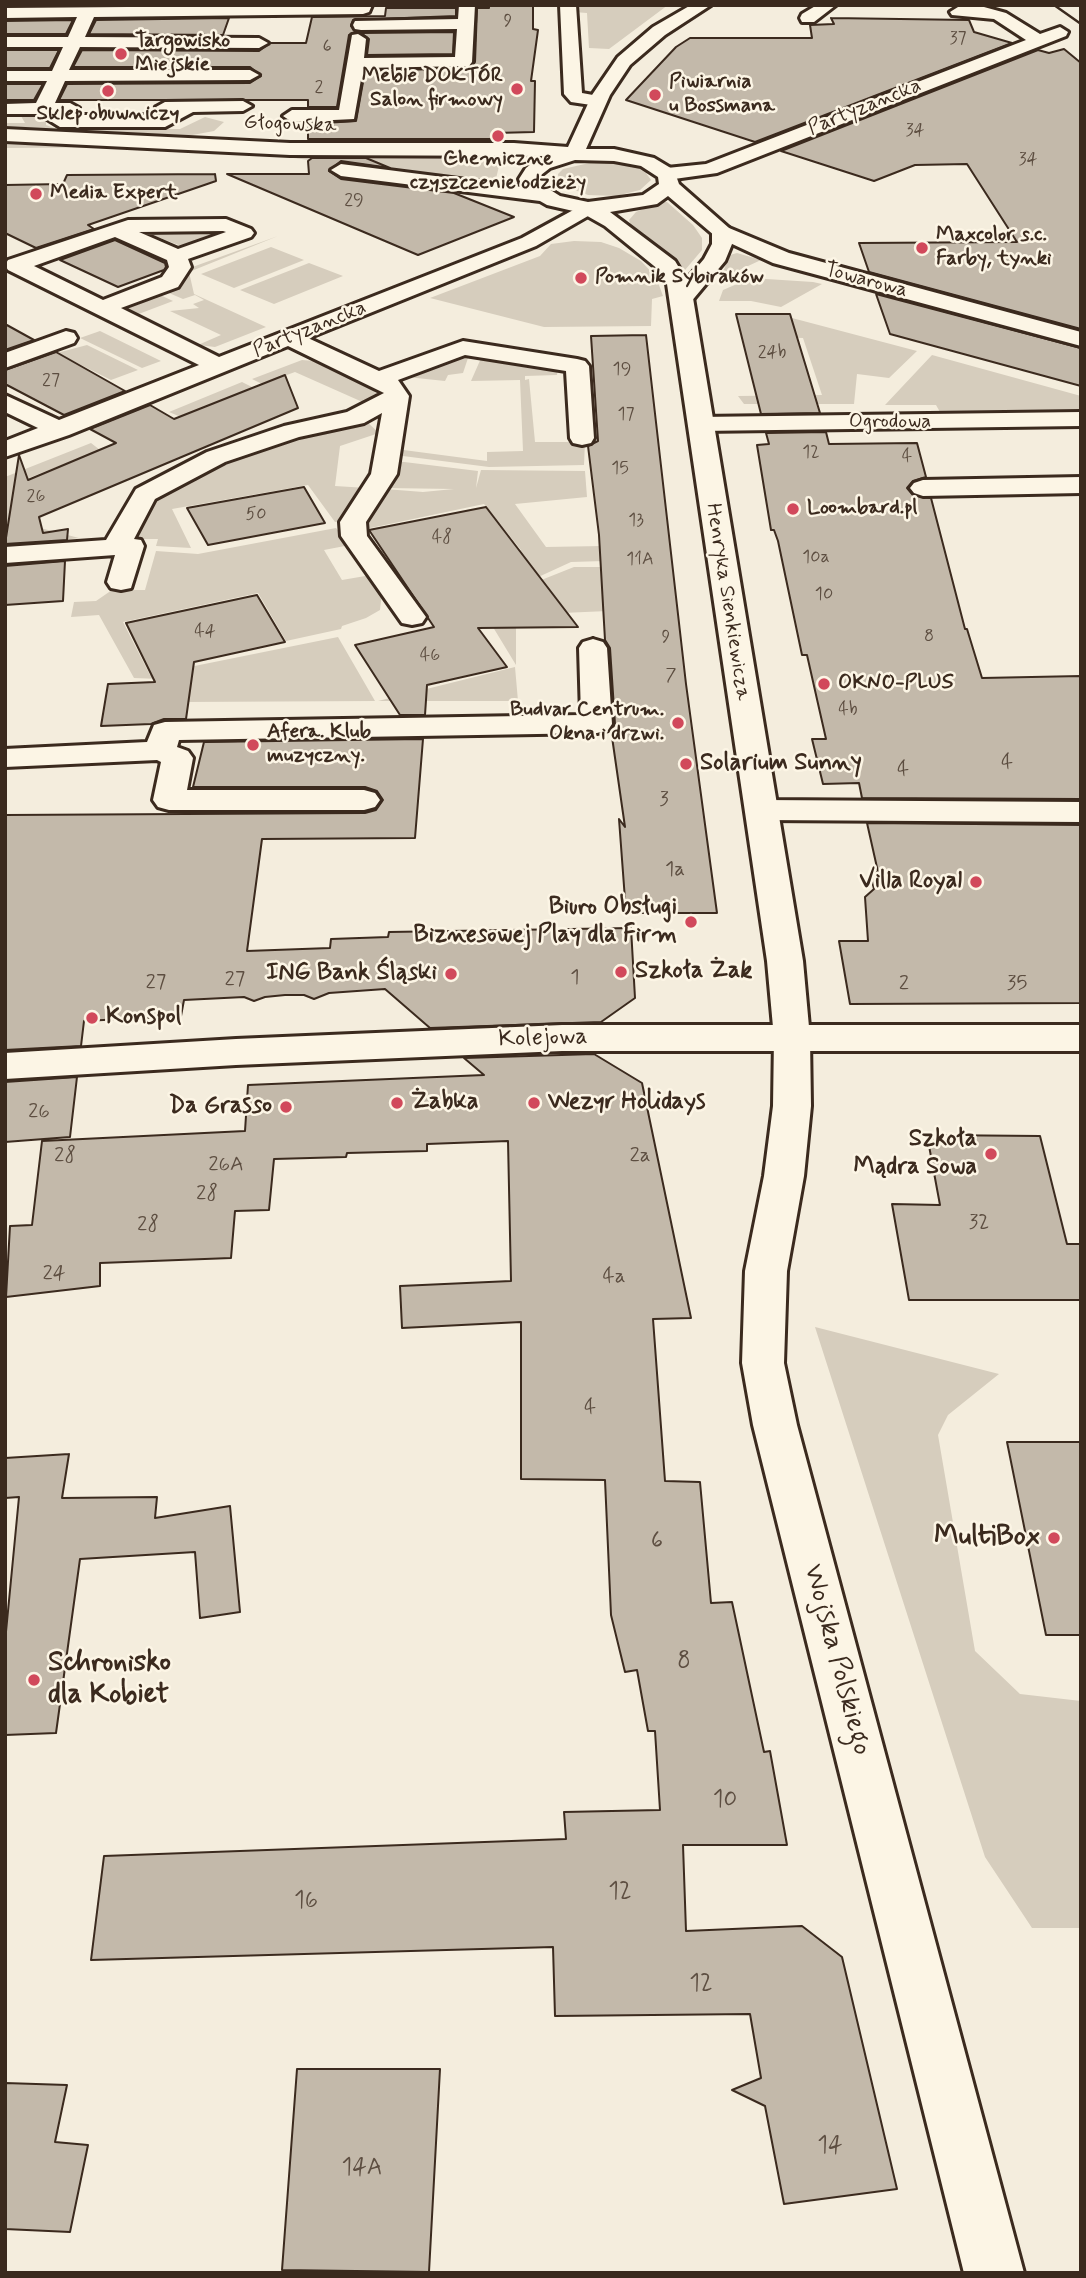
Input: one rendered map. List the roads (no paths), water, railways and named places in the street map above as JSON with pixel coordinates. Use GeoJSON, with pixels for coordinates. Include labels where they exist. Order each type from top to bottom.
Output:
{"type":"FeatureCollection","features":[{"type":"Feature","properties":{"kind":"main road"},"geometry":{"type":"LineString","coordinates":[[354,63],[463,62],[467,5]]}},
{"type":"Feature","properties":{"kind":"main road"},"geometry":{"type":"LineString","coordinates":[[568,5],[573,94],[577,98],[600,98]]}},
{"type":"Feature","properties":{"kind":"main road"},"geometry":{"type":"LineString","coordinates":[[541,195],[532,187],[529,179],[533,172],[543,164],[574,154],[600,98],[624,61],[659,31],[704,5]]}},
{"type":"Feature","properties":{"kind":"main road"},"geometry":{"type":"LineString","coordinates":[[808,18],[828,5]]}},
{"type":"Feature","properties":{"kind":"main road"},"geometry":{"type":"LineString","coordinates":[[5,13],[267,8],[363,13],[466,24]]}},
{"type":"Feature","properties":{"kind":"main road"},"geometry":{"type":"LineString","coordinates":[[5,109],[43,108],[60,121],[165,121],[189,107],[236,126],[267,8]]}},
{"type":"Feature","properties":{"kind":"main road"},"geometry":{"type":"LineString","coordinates":[[43,108],[88,12]]}},
{"type":"Feature","properties":{"kind":"main road"},"geometry":{"type":"LineString","coordinates":[[958,12],[984,12],[1000,16],[1038,40]]}},
{"type":"Feature","properties":{"kind":"main road"},"geometry":{"type":"LineString","coordinates":[[292,116],[347,116],[363,13]]}},
{"type":"Feature","properties":{"kind":"main road","name":"Partyzancka"},"geometry":{"type":"LineString","coordinates":[[668,180],[710,169],[1063,30]]}},
{"type":"Feature","properties":{"kind":"main road"},"geometry":{"type":"LineString","coordinates":[[5,43],[259,43]]}},
{"type":"Feature","properties":{"kind":"main road"},"geometry":{"type":"LineString","coordinates":[[5,76],[250,75]]}},
{"type":"Feature","properties":{"kind":"main road"},"geometry":{"type":"LineString","coordinates":[[600,98],[611,133],[631,158]]}},
{"type":"Feature","properties":{"kind":"main road","name":"Głogowska"},"geometry":{"type":"LineString","coordinates":[[5,135],[236,126],[316,149],[525,149],[631,158]]}},
{"type":"Feature","properties":{"kind":"main road","name":"Głogowska"},"geometry":{"type":"LineString","coordinates":[[5,152],[140,152],[219,156],[541,195],[588,208]]}},
{"type":"Feature","properties":{"kind":"main road","name":"Towarowa"},"geometry":{"type":"LineString","coordinates":[[631,158],[659,167],[668,180],[722,232],[781,258],[1081,339]]}},
{"type":"Feature","properties":{"kind":"main road"},"geometry":{"type":"LineString","coordinates":[[588,208],[650,200],[668,180]]}},
{"type":"Feature","properties":{"kind":"main road","name":"Partyzancka"},"geometry":{"type":"LineString","coordinates":[[13,449],[529,242],[588,208]]}},
{"type":"Feature","properties":{"kind":"main road","name":"Henryka Sienkiewicza"},"geometry":{"type":"LineString","coordinates":[[588,208],[612,222],[667,265],[678,284],[682,298],[699,424],[785,961],[792,1038]]}},
{"type":"Feature","properties":{"kind":"main road"},"geometry":{"type":"LineString","coordinates":[[116,230],[177,256],[244,233],[226,225],[128,226],[116,230],[16,264],[220,366]]}},
{"type":"Feature","properties":{"kind":"main road"},"geometry":{"type":"LineString","coordinates":[[682,298],[714,261],[722,243],[722,232]]}},
{"type":"Feature","properties":{"kind":"main road"},"geometry":{"type":"LineString","coordinates":[[104,307],[170,282],[180,267],[177,256]]}},
{"type":"Feature","properties":{"kind":"main road"},"geometry":{"type":"LineString","coordinates":[[5,360],[66,338]]}},
{"type":"Feature","properties":{"kind":"main road"},"geometry":{"type":"LineString","coordinates":[[290,338],[388,387]]}},
{"type":"Feature","properties":{"kind":"main road"},"geometry":{"type":"LineString","coordinates":[[116,546],[145,495],[216,457],[293,431],[355,418],[388,387],[463,348],[577,366],[582,438]]}},
{"type":"Feature","properties":{"kind":"main road"},"geometry":{"type":"LineString","coordinates":[[388,387],[384,474],[353,522],[354,536],[412,617]]}},
{"type":"Feature","properties":{"kind":"main road"},"geometry":{"type":"LineString","coordinates":[[5,402],[60,430]]}},
{"type":"Feature","properties":{"kind":"main road","name":"Ogrodowa"},"geometry":{"type":"LineString","coordinates":[[699,424],[1081,419]]}},
{"type":"Feature","properties":{"kind":"main road"},"geometry":{"type":"LineString","coordinates":[[923,488],[1081,485]]}},
{"type":"Feature","properties":{"kind":"main road"},"geometry":{"type":"LineString","coordinates":[[5,555],[131,546],[121,582]]}},
{"type":"Feature","properties":{"kind":"main road"},"geometry":{"type":"LineString","coordinates":[[161,751],[166,731],[597,724],[593,648]]}},
{"type":"Feature","properties":{"kind":"main road"},"geometry":{"type":"LineString","coordinates":[[5,758],[161,751],[177,758],[169,800],[364,800]]}},
{"type":"Feature","properties":{"kind":"main road"},"geometry":{"type":"LineString","coordinates":[[762,810],[1081,812]]}},
{"type":"Feature","properties":{"kind":"main road","name":"Kolejowa"},"geometry":{"type":"LineString","coordinates":[[5,1066],[236,1052],[562,1038],[1081,1038]]}},
{"type":"Feature","properties":{"kind":"main road","name":"Wojska Polskiego"},"geometry":{"type":"LineString","coordinates":[[792,1038],[792,1106],[784,1176],[766,1271],[763,1363],[775,1425],[994,2273]]}},
{"type":"Feature","properties":{"kind":"railway"},"geometry":{"type":"LineString","coordinates":[[1054,5],[1081,24]]}},
{"type":"Feature","properties":{"kind":"place","name":"Targowisko Miejskie"},"geometry":{"type":"Point","coordinates":[121,54]}},
{"type":"Feature","properties":{"kind":"place","name":"Meble DOKTÓR Salon firmowy"},"geometry":{"type":"Point","coordinates":[517,89]}},
{"type":"Feature","properties":{"kind":"place","name":"Sklep obuwniczy"},"geometry":{"type":"Point","coordinates":[108,91]}},
{"type":"Feature","properties":{"kind":"place","name":"Piwiarnia u Bossmana"},"geometry":{"type":"Point","coordinates":[655,95]}},
{"type":"Feature","properties":{"kind":"place","name":"Chemiczne czyszczenie odzieży"},"geometry":{"type":"Point","coordinates":[498,136]}},
{"type":"Feature","properties":{"kind":"place","name":"Media Expert"},"geometry":{"type":"Point","coordinates":[36,194]}},
{"type":"Feature","properties":{"kind":"place","name":"Maxcolor s.c. Farby, tynki"},"geometry":{"type":"Point","coordinates":[922,248]}},
{"type":"Feature","properties":{"kind":"place","name":"Pomnik Sybiraków"},"geometry":{"type":"Point","coordinates":[581,278]}},
{"type":"Feature","properties":{"kind":"place","name":"Loombard.pl"},"geometry":{"type":"Point","coordinates":[793,509]}},
{"type":"Feature","properties":{"kind":"place","name":"OKNO-PLUS"},"geometry":{"type":"Point","coordinates":[824,684]}},
{"type":"Feature","properties":{"kind":"place","name":"Budvar Centrum. Okna i drzwi."},"geometry":{"type":"Point","coordinates":[678,723]}},
{"type":"Feature","properties":{"kind":"place","name":"Afera. Klub muzyczny."},"geometry":{"type":"Point","coordinates":[253,745]}},
{"type":"Feature","properties":{"kind":"place","name":"Solarium Sunny"},"geometry":{"type":"Point","coordinates":[686,764]}},
{"type":"Feature","properties":{"kind":"place","name":"Villa Royal"},"geometry":{"type":"Point","coordinates":[976,882]}},
{"type":"Feature","properties":{"kind":"place","name":"Biuro Obsługi Biznesowej Play dla Firm"},"geometry":{"type":"Point","coordinates":[691,922]}},
{"type":"Feature","properties":{"kind":"place","name":"Szkoła Żak"},"geometry":{"type":"Point","coordinates":[621,972]}},
{"type":"Feature","properties":{"kind":"place","name":"ING Bank Śląski"},"geometry":{"type":"Point","coordinates":[451,974]}},
{"type":"Feature","properties":{"kind":"place","name":"Konspol"},"geometry":{"type":"Point","coordinates":[92,1018]}},
{"type":"Feature","properties":{"kind":"place","name":"Żabka"},"geometry":{"type":"Point","coordinates":[397,1103]}},
{"type":"Feature","properties":{"kind":"place","name":"Wezyr Holidays"},"geometry":{"type":"Point","coordinates":[534,1103]}},
{"type":"Feature","properties":{"kind":"place","name":"Da Grasso"},"geometry":{"type":"Point","coordinates":[286,1107]}},
{"type":"Feature","properties":{"kind":"place","name":"Szkoła Mądra Sowa"},"geometry":{"type":"Point","coordinates":[991,1154]}},
{"type":"Feature","properties":{"kind":"place","name":"MultiBox"},"geometry":{"type":"Point","coordinates":[1054,1538]}},
{"type":"Feature","properties":{"kind":"place","name":"Schronisko dla Kobiet"},"geometry":{"type":"Point","coordinates":[34,1680]}}]}
